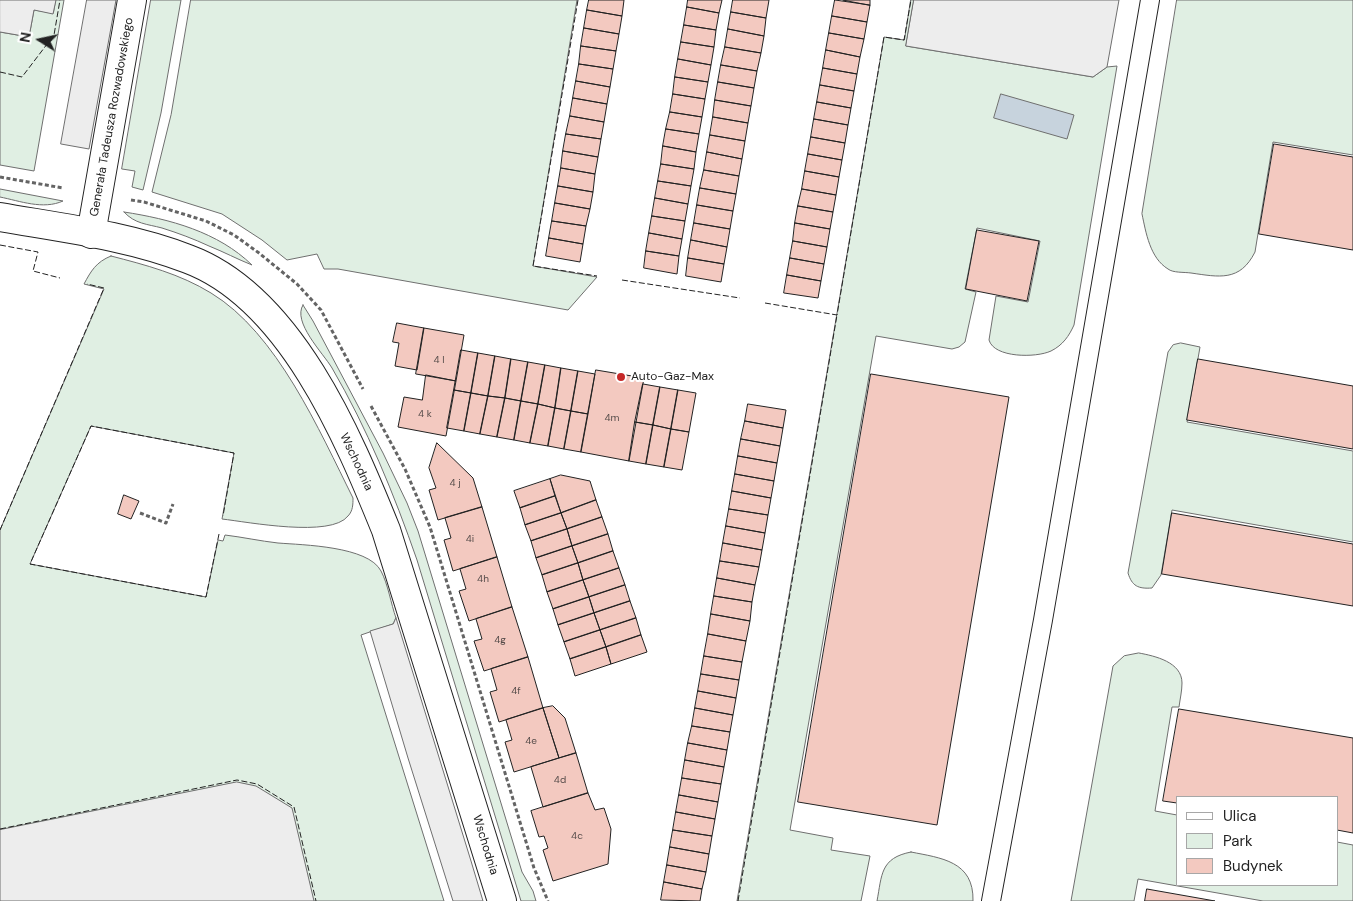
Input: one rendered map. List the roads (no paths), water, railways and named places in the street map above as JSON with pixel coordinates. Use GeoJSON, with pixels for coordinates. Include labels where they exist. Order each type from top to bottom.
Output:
{"type":"FeatureCollection","features":[{"type":"Feature","properties":{"kind":"street","name":"Generała Tadeusza Rozwadowskiego"},"geometry":{"type":"LineString","coordinates":[[91,234],[132,0]]}},
{"type":"Feature","properties":{"kind":"street","name":"Wschodnia"},"geometry":{"type":"LineString","coordinates":[[0,217],[155,247],[190,259],[221,276],[242,291],[277,326],[295,349],[314,378],[345,436],[366,480],[386,530],[502,901]]}},
{"type":"Feature","properties":{"kind":"lane"},"geometry":{"type":"LineString","coordinates":[[991,901],[1045,610],[1150,0]]}},
{"type":"Feature","properties":{"kind":"place","name":"Auto-Gaz-Max"},"geometry":{"type":"Point","coordinates":[621,377]}}]}
